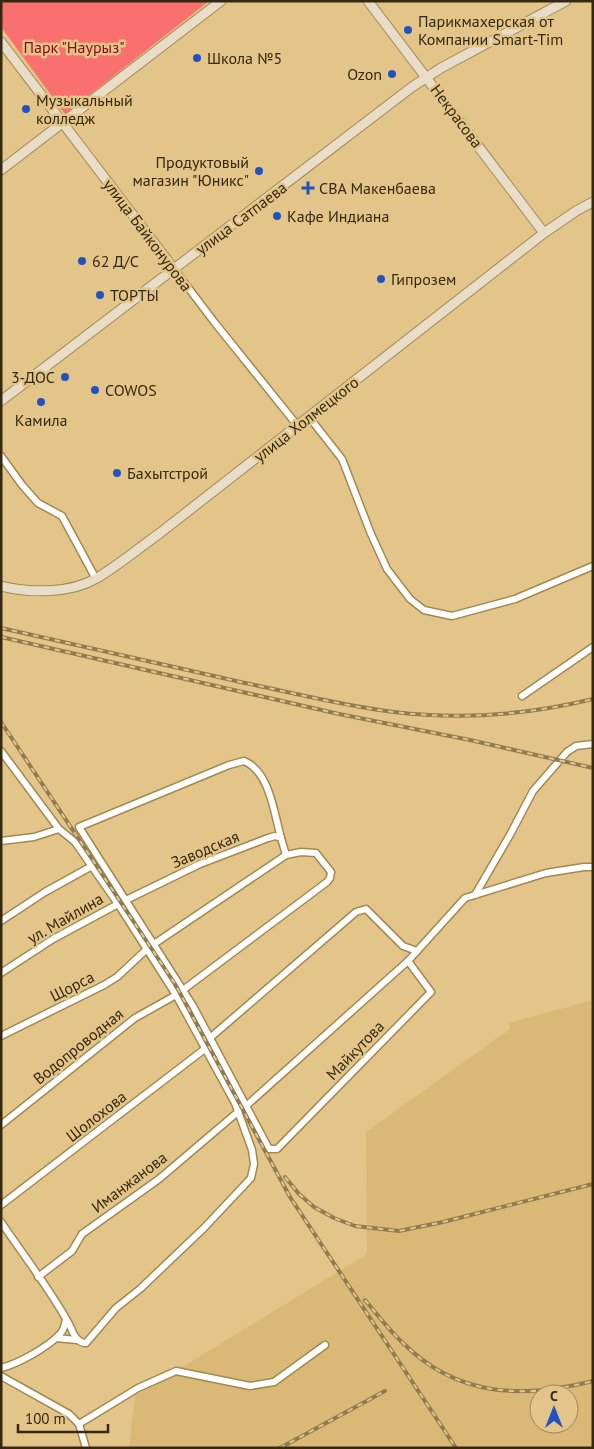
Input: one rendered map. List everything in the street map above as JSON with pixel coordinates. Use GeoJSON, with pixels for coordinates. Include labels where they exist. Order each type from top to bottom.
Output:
{"type":"FeatureCollection","features":[{"type":"Feature","properties":{"kind":"street"},"geometry":{"type":"LineString","coordinates":[[1,170],[221,1]]}},
{"type":"Feature","properties":{"kind":"street","name":"Некрасова"},"geometry":{"type":"LineString","coordinates":[[368,1],[544,233]]}},
{"type":"Feature","properties":{"kind":"street","name":"улица Сатпаева"},"geometry":{"type":"LineString","coordinates":[[1,401],[412,87],[566,1]]}},
{"type":"Feature","properties":{"kind":"street","name":"улица Байконурова"},"geometry":{"type":"LineString","coordinates":[[1,42],[215,323],[297,425]]}},
{"type":"Feature","properties":{"kind":"street","name":"улица Холмецкого"},"geometry":{"type":"LineString","coordinates":[[1,586],[33,590],[58,590],[78,586],[96,579],[160,533],[544,233],[593,202]]}},
{"type":"Feature","properties":{"kind":"street"},"geometry":{"type":"LineString","coordinates":[[309,417],[342,458],[387,570],[410,599],[424,610],[452,616],[515,598],[593,566]]}},
{"type":"Feature","properties":{"kind":"street"},"geometry":{"type":"LineString","coordinates":[[1,456],[38,503],[62,516],[96,579]]}},
{"type":"Feature","properties":{"kind":"street"},"geometry":{"type":"LineString","coordinates":[[522,696],[593,647]]}},
{"type":"Feature","properties":{"kind":"street"},"geometry":{"type":"LineString","coordinates":[[475,895],[533,791],[567,752],[576,746],[593,744]]}},
{"type":"Feature","properties":{"kind":"street"},"geometry":{"type":"LineString","coordinates":[[1,751],[59,829],[75,842],[118,904],[176,995],[239,1111],[252,1150],[254,1164],[251,1178],[155,1276],[116,1308],[86,1343],[56,1338]]}},
{"type":"Feature","properties":{"kind":"street"},"geometry":{"type":"LineString","coordinates":[[286,855],[265,782],[254,765],[244,761],[79,827],[193,1006],[246,1106],[408,961],[465,898],[546,873],[593,867]]}},
{"type":"Feature","properties":{"kind":"street"},"geometry":{"type":"LineString","coordinates":[[1,841],[34,837],[59,829]]}},
{"type":"Feature","properties":{"kind":"street","name":"Заводская"},"geometry":{"type":"LineString","coordinates":[[126,900],[200,864],[268,838],[275,836],[281,838]]}},
{"type":"Feature","properties":{"kind":"street"},"geometry":{"type":"LineString","coordinates":[[154,944],[286,855],[301,852],[316,853],[331,872],[327,882],[183,990]]}},
{"type":"Feature","properties":{"kind":"street"},"geometry":{"type":"LineString","coordinates":[[1,921],[45,892],[92,866]]}},
{"type":"Feature","properties":{"kind":"street","name":"ул. Майлина"},"geometry":{"type":"LineString","coordinates":[[1,973],[53,939],[118,904]]}},
{"type":"Feature","properties":{"kind":"street"},"geometry":{"type":"LineString","coordinates":[[211,1038],[356,912],[366,909],[403,946],[417,951]]}},
{"type":"Feature","properties":{"kind":"street","name":"Щорса"},"geometry":{"type":"LineString","coordinates":[[1,1036],[104,985],[147,949]]}},
{"type":"Feature","properties":{"kind":"street","name":"Майкутова"},"geometry":{"type":"LineString","coordinates":[[246,1106],[269,1148],[277,1149],[431,992],[408,961]]}},
{"type":"Feature","properties":{"kind":"street","name":"Водопроводная"},"geometry":{"type":"LineString","coordinates":[[1,1126],[135,1018],[176,995]]}},
{"type":"Feature","properties":{"kind":"street"},"geometry":{"type":"LineString","coordinates":[[185,1011],[193,1006]]}},
{"type":"Feature","properties":{"kind":"street","name":"Шолохова"},"geometry":{"type":"LineString","coordinates":[[1,1205],[206,1048]]}},
{"type":"Feature","properties":{"kind":"street","name":"Иманжанова"},"geometry":{"type":"LineString","coordinates":[[38,1277],[72,1251],[82,1234],[159,1179],[239,1111]]}},
{"type":"Feature","properties":{"kind":"street"},"geometry":{"type":"LineString","coordinates":[[1,1222],[80,1342]]}},
{"type":"Feature","properties":{"kind":"street"},"geometry":{"type":"LineString","coordinates":[[1,1368],[16,1364],[56,1338],[64,1328],[66,1319]]}},
{"type":"Feature","properties":{"kind":"street"},"geometry":{"type":"LineString","coordinates":[[79,1424],[138,1388],[176,1371],[250,1386],[274,1382],[325,1345]]}},
{"type":"Feature","properties":{"kind":"street"},"geometry":{"type":"LineString","coordinates":[[1,1376],[69,1414],[79,1424],[86,1448]]}},
{"type":"Feature","properties":{"kind":"shaded area"},"geometry":{"type":"Polygon","coordinates":[[[593,1000],[593,1448],[129,1448],[135,1396],[367,1254],[366,1132],[510,1029],[509,1023],[593,1000]]]}},
{"type":"Feature","properties":{"kind":"green space","name":"Парк \"Наурыз\""},"geometry":{"type":"Polygon","coordinates":[[[1,1],[209,1],[65,114],[1,27],[1,1]]]}},
{"type":"Feature","properties":{"kind":"railway"},"geometry":{"type":"LineString","coordinates":[[1,628],[319,699],[394,712],[469,716],[543,709],[593,699]]}},
{"type":"Feature","properties":{"kind":"railway"},"geometry":{"type":"LineString","coordinates":[[1,637],[339,714],[470,740],[593,768]]}},
{"type":"Feature","properties":{"kind":"railway"},"geometry":{"type":"LineString","coordinates":[[1,722],[175,984],[290,1197],[456,1448]]}},
{"type":"Feature","properties":{"kind":"railway"},"geometry":{"type":"LineString","coordinates":[[285,1177],[299,1194],[314,1207],[334,1218],[355,1226],[399,1231],[443,1222],[593,1184]]}},
{"type":"Feature","properties":{"kind":"railway"},"geometry":{"type":"LineString","coordinates":[[365,1300],[398,1338],[424,1361],[468,1384],[516,1391],[567,1387],[593,1381]]}},
{"type":"Feature","properties":{"kind":"railway"},"geometry":{"type":"LineString","coordinates":[[280,1448],[385,1391]]}},
{"type":"Feature","properties":{"kind":"place","name":"Парикмахерская от Компании Smart-Tim"},"geometry":{"type":"Point","coordinates":[408,30]}},
{"type":"Feature","properties":{"kind":"place","name":"Школа №5"},"geometry":{"type":"Point","coordinates":[197,58]}},
{"type":"Feature","properties":{"kind":"place","name":"Ozon"},"geometry":{"type":"Point","coordinates":[392,74]}},
{"type":"Feature","properties":{"kind":"place","name":"Музыкальный колледж"},"geometry":{"type":"Point","coordinates":[26,109]}},
{"type":"Feature","properties":{"kind":"place","name":"Продуктовый магазин \"Юникс\""},"geometry":{"type":"Point","coordinates":[259,171]}},
{"type":"Feature","properties":{"kind":"place","name":"СВА Макенбаева"},"geometry":{"type":"Point","coordinates":[308,188]}},
{"type":"Feature","properties":{"kind":"place","name":"Кафе Индиана"},"geometry":{"type":"Point","coordinates":[277,216]}},
{"type":"Feature","properties":{"kind":"place","name":"62 Д/С"},"geometry":{"type":"Point","coordinates":[82,261]}},
{"type":"Feature","properties":{"kind":"place","name":"Гипрозем"},"geometry":{"type":"Point","coordinates":[381,279]}},
{"type":"Feature","properties":{"kind":"place","name":"ТОРТЫ"},"geometry":{"type":"Point","coordinates":[100,295]}},
{"type":"Feature","properties":{"kind":"place","name":"3-ДОС"},"geometry":{"type":"Point","coordinates":[65,377]}},
{"type":"Feature","properties":{"kind":"place","name":"COWOS"},"geometry":{"type":"Point","coordinates":[95,390]}},
{"type":"Feature","properties":{"kind":"place","name":"Камила"},"geometry":{"type":"Point","coordinates":[41,402]}},
{"type":"Feature","properties":{"kind":"place","name":"Бахытстрой"},"geometry":{"type":"Point","coordinates":[117,473]}}]}
